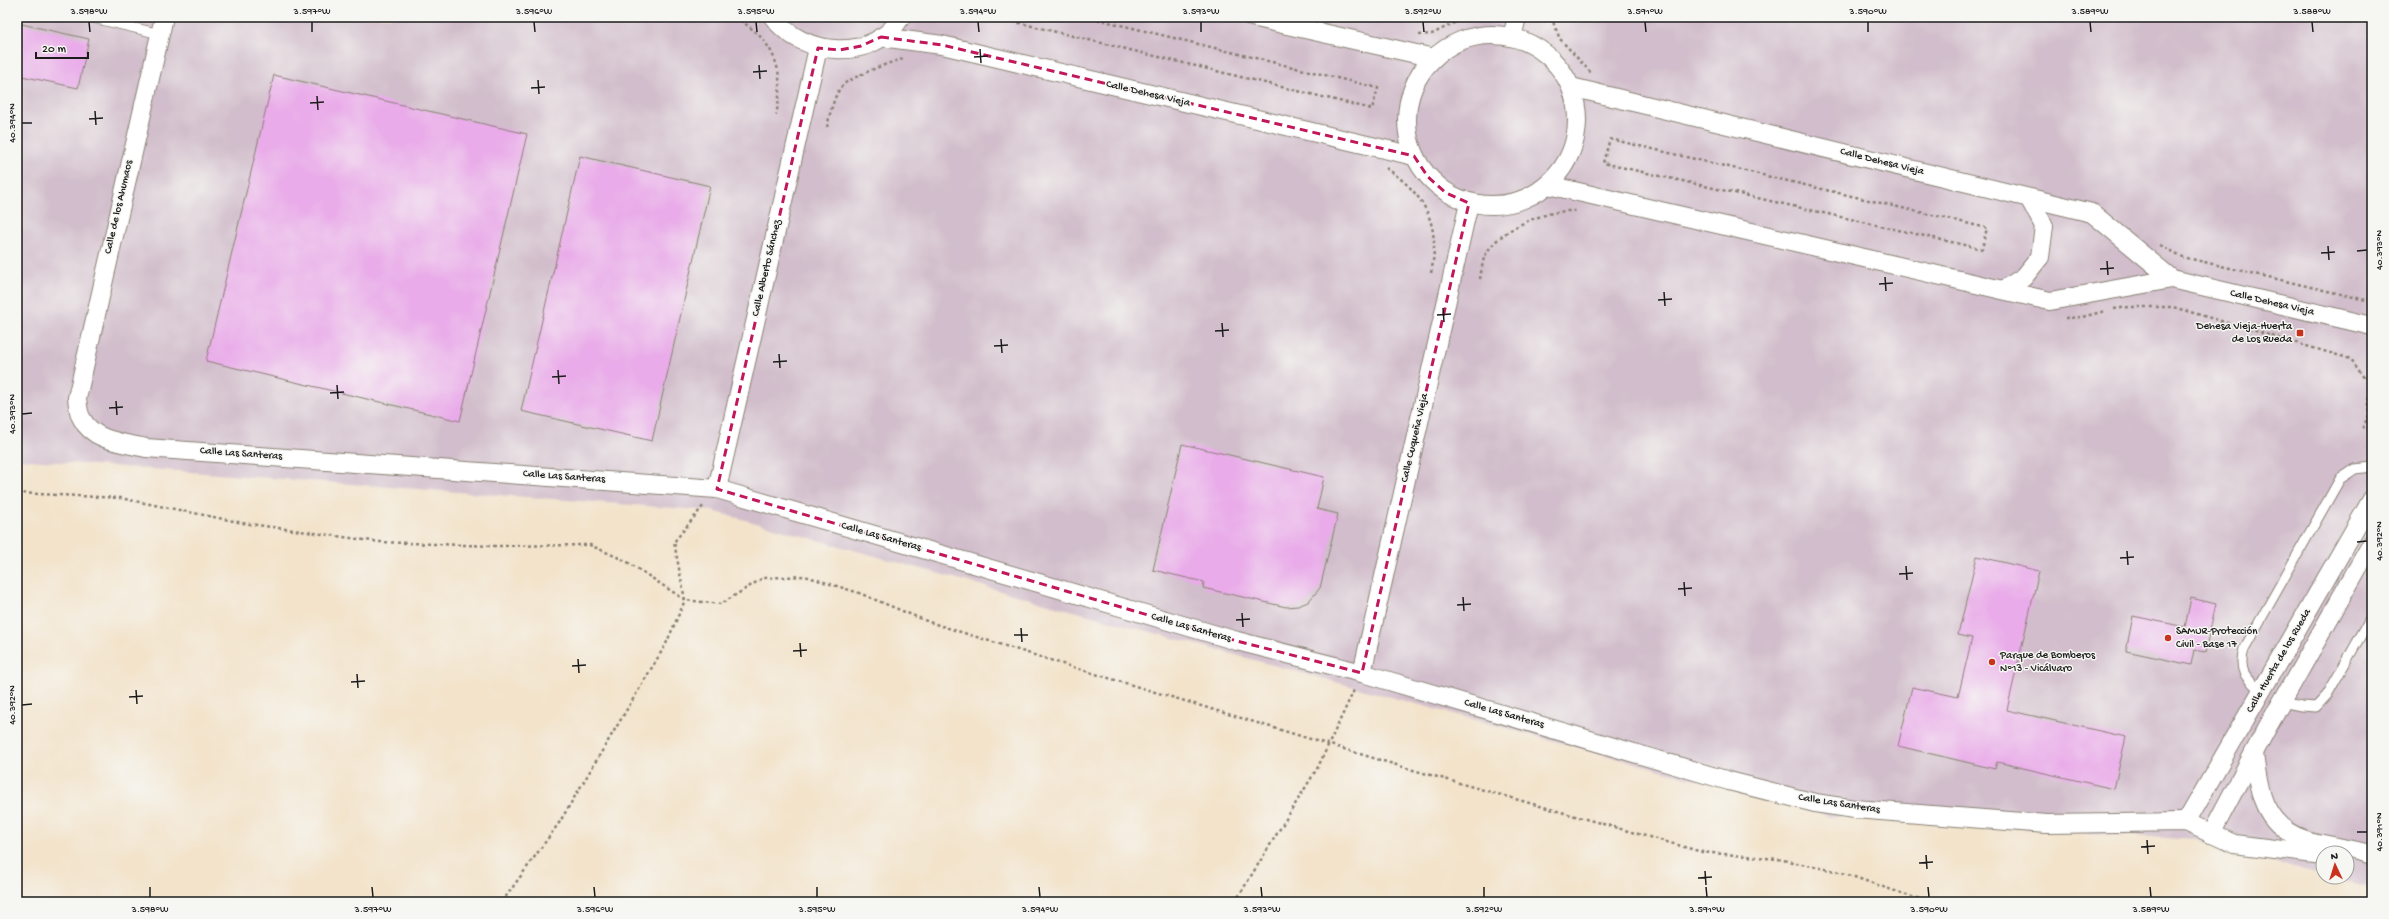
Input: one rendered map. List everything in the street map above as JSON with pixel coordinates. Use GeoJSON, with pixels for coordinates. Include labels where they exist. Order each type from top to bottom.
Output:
{"type":"FeatureCollection","features":[{"type":"Feature","properties":{"kind":"street"},"geometry":{"type":"LineString","coordinates":[[773,17],[780,26],[797,40],[818,48],[840,50],[861,46],[881,37],[902,17]]}},
{"type":"Feature","properties":{"kind":"street"},"geometry":{"type":"LineString","coordinates":[[1252,17],[1434,58]]}},
{"type":"Feature","properties":{"kind":"street"},"geometry":{"type":"LineString","coordinates":[[1512,37],[1517,17]]}},
{"type":"Feature","properties":{"kind":"street","name":"Calle de los Ahumaos"},"geometry":{"type":"LineString","coordinates":[[77,398],[162,25]]}},
{"type":"Feature","properties":{"kind":"street"},"geometry":{"type":"LineString","coordinates":[[1484,35],[1512,37],[1537,47],[1557,64],[1571,87],[1578,113],[1576,140],[1566,165],[1548,185],[1524,200],[1497,206],[1469,203],[1446,193],[1428,177],[1414,156],[1407,131],[1408,104],[1417,79],[1434,58],[1457,42],[1484,35]]}},
{"type":"Feature","properties":{"kind":"street","name":"Calle Dehesa Vieja"},"geometry":{"type":"LineString","coordinates":[[881,37],[942,45],[1414,156]]}},
{"type":"Feature","properties":{"kind":"street","name":"Calle Alberto Sánchez"},"geometry":{"type":"LineString","coordinates":[[718,489],[818,48]]}},
{"type":"Feature","properties":{"kind":"street","name":"Calle Dehesa Vieja"},"geometry":{"type":"LineString","coordinates":[[1571,87],[2092,213],[2172,279]]}},
{"type":"Feature","properties":{"kind":"street","name":"Calle Dehesa Vieja"},"geometry":{"type":"LineString","coordinates":[[1548,185],[2050,301],[2172,279],[2372,326]]}},
{"type":"Feature","properties":{"kind":"street"},"geometry":{"type":"LineString","coordinates":[[2003,290],[2024,277],[2040,257],[2044,226],[2029,198]]}},
{"type":"Feature","properties":{"kind":"street","name":"Calle Cuqueña Vieja"},"geometry":{"type":"LineString","coordinates":[[1362,673],[1469,203]]}},
{"type":"Feature","properties":{"kind":"street","name":"Calle Las Santeras"},"geometry":{"type":"LineString","coordinates":[[77,398],[81,418],[90,432],[117,442],[146,448],[718,489],[1237,641],[1362,673],[1729,781],[1815,803],[1855,809],[2047,824],[2186,822],[2234,844],[2315,854]]}},
{"type":"Feature","properties":{"kind":"street","name":"Calle Huerta de los Rueda"},"geometry":{"type":"LineString","coordinates":[[2186,822],[2372,499]]}},
{"type":"Feature","properties":{"kind":"street","name":"Calle Huerta de los Rueda"},"geometry":{"type":"LineString","coordinates":[[2211,834],[2282,702],[2372,543]]}},
{"type":"Feature","properties":{"kind":"street"},"geometry":{"type":"LineString","coordinates":[[2254,754],[2257,786],[2267,810],[2282,828],[2302,839],[2372,855]]}},
{"type":"Feature","properties":{"kind":"street"},"geometry":{"type":"LineString","coordinates":[[2355,859],[2372,862]]}},
{"type":"Feature","properties":{"kind":"lane"},"geometry":{"type":"LineString","coordinates":[[90,17],[162,25]]}},
{"type":"Feature","properties":{"kind":"lane"},"geometry":{"type":"LineString","coordinates":[[2261,691],[2246,678],[2241,661],[2244,649],[2340,479],[2355,468],[2372,467]]}},
{"type":"Feature","properties":{"kind":"lane"},"geometry":{"type":"LineString","coordinates":[[2282,702],[2300,706],[2316,707],[2327,695],[2372,616]]}},
{"type":"Feature","properties":{"kind":"path"},"geometry":{"type":"LineString","coordinates":[[734,17],[750,26],[763,40],[775,58],[781,93],[776,115]]}},
{"type":"Feature","properties":{"kind":"path"},"geometry":{"type":"LineString","coordinates":[[995,17],[1372,109],[1378,88],[1088,17]]}},
{"type":"Feature","properties":{"kind":"path"},"geometry":{"type":"LineString","coordinates":[[1418,35],[1432,34],[1466,17]]}},
{"type":"Feature","properties":{"kind":"path"},"geometry":{"type":"LineString","coordinates":[[1551,17],[1560,39],[1593,75]]}},
{"type":"Feature","properties":{"kind":"path"},"geometry":{"type":"LineString","coordinates":[[827,127],[832,105],[844,84],[874,70],[900,60],[907,59]]}},
{"type":"Feature","properties":{"kind":"path"},"geometry":{"type":"LineString","coordinates":[[1610,139],[1987,228],[1982,250],[1603,163],[1610,139]]}},
{"type":"Feature","properties":{"kind":"path"},"geometry":{"type":"LineString","coordinates":[[1384,167],[1399,177],[1429,213],[1436,251],[1432,273]]}},
{"type":"Feature","properties":{"kind":"path"},"geometry":{"type":"LineString","coordinates":[[1480,279],[1485,258],[1497,242],[1517,226],[1564,210],[1583,212]]}},
{"type":"Feature","properties":{"kind":"path"},"geometry":{"type":"LineString","coordinates":[[2153,241],[2184,257],[2366,300],[2372,298]]}},
{"type":"Feature","properties":{"kind":"path"},"geometry":{"type":"LineString","coordinates":[[2060,318],[2082,317],[2129,307],[2173,307],[2351,359],[2369,385],[2369,415],[2362,429]]}},
{"type":"Feature","properties":{"kind":"path"},"geometry":{"type":"LineString","coordinates":[[502,902],[559,823],[619,725],[666,644],[685,600],[674,542],[718,489]]}},
{"type":"Feature","properties":{"kind":"path"},"geometry":{"type":"LineString","coordinates":[[17,493],[120,498],[243,523],[380,542],[493,546],[590,545],[626,561],[685,600],[721,604],[764,578],[805,576],[859,593],[929,622],[1413,770],[1702,852],[1778,859],[1840,872],[1915,898],[2026,902]]}},
{"type":"Feature","properties":{"kind":"path"},"geometry":{"type":"LineString","coordinates":[[1235,902],[1318,767],[1362,673]]}},
{"type":"Feature","properties":{"kind":"highlighted area"},"geometry":{"type":"Polygon","coordinates":[[[881,37],[942,45],[1414,156],[1428,177],[1446,193],[1469,203],[1362,673],[1237,641],[717,489],[818,48],[840,50],[861,46],[881,37]]]}},
{"type":"Feature","properties":{"kind":"shaded area"},"geometry":{"type":"Polygon","coordinates":[[[17,17],[2372,17],[2372,889],[2355,884],[2355,845],[2315,845],[2315,874],[2196,840],[1831,816],[1088,615],[713,511],[17,459],[17,17]]]}},
{"type":"Feature","properties":{"kind":"building"},"geometry":{"type":"Polygon","coordinates":[[[17,23],[89,39],[78,88],[17,75],[17,23]]]}},
{"type":"Feature","properties":{"kind":"building"},"geometry":{"type":"Polygon","coordinates":[[[274,75],[527,134],[460,421],[206,361],[274,75]]]}},
{"type":"Feature","properties":{"kind":"building"},"geometry":{"type":"Polygon","coordinates":[[[580,156],[710,186],[652,441],[521,411],[580,156]]]}},
{"type":"Feature","properties":{"kind":"building"},"geometry":{"type":"Polygon","coordinates":[[[1182,444],[1324,477],[1317,509],[1338,514],[1320,588],[1308,602],[1298,606],[1286,607],[1203,588],[1204,582],[1153,570],[1182,444]]]}},
{"type":"Feature","properties":{"kind":"building","name":"Parque de Bomberos Nº13 - Vicálvaro"},"geometry":{"type":"Polygon","coordinates":[[[1977,556],[2039,571],[2007,710],[2126,737],[2114,789],[1997,762],[1995,769],[1898,746],[1912,687],[1958,697],[1972,638],[1958,635],[1977,556]]]}},
{"type":"Feature","properties":{"kind":"building","name":"SAMUR-Protección Civil - Base 17"},"geometry":{"type":"Polygon","coordinates":[[[2191,598],[2216,604],[2205,652],[2194,650],[2191,665],[2126,651],[2133,616],[2185,627],[2191,598]]]}},
{"type":"Feature","properties":{"kind":"place","name":"Dehesa Vieja-Huerta de Los Rueda"},"geometry":{"type":"Point","coordinates":[2300,333]}},
{"type":"Feature","properties":{"kind":"place","name":"SAMUR-Protección Civil - Base 17"},"geometry":{"type":"Point","coordinates":[2168,638]}},
{"type":"Feature","properties":{"kind":"place","name":"Parque de Bomberos Nº13 - Vicálvaro"},"geometry":{"type":"Point","coordinates":[1992,662]}}]}
